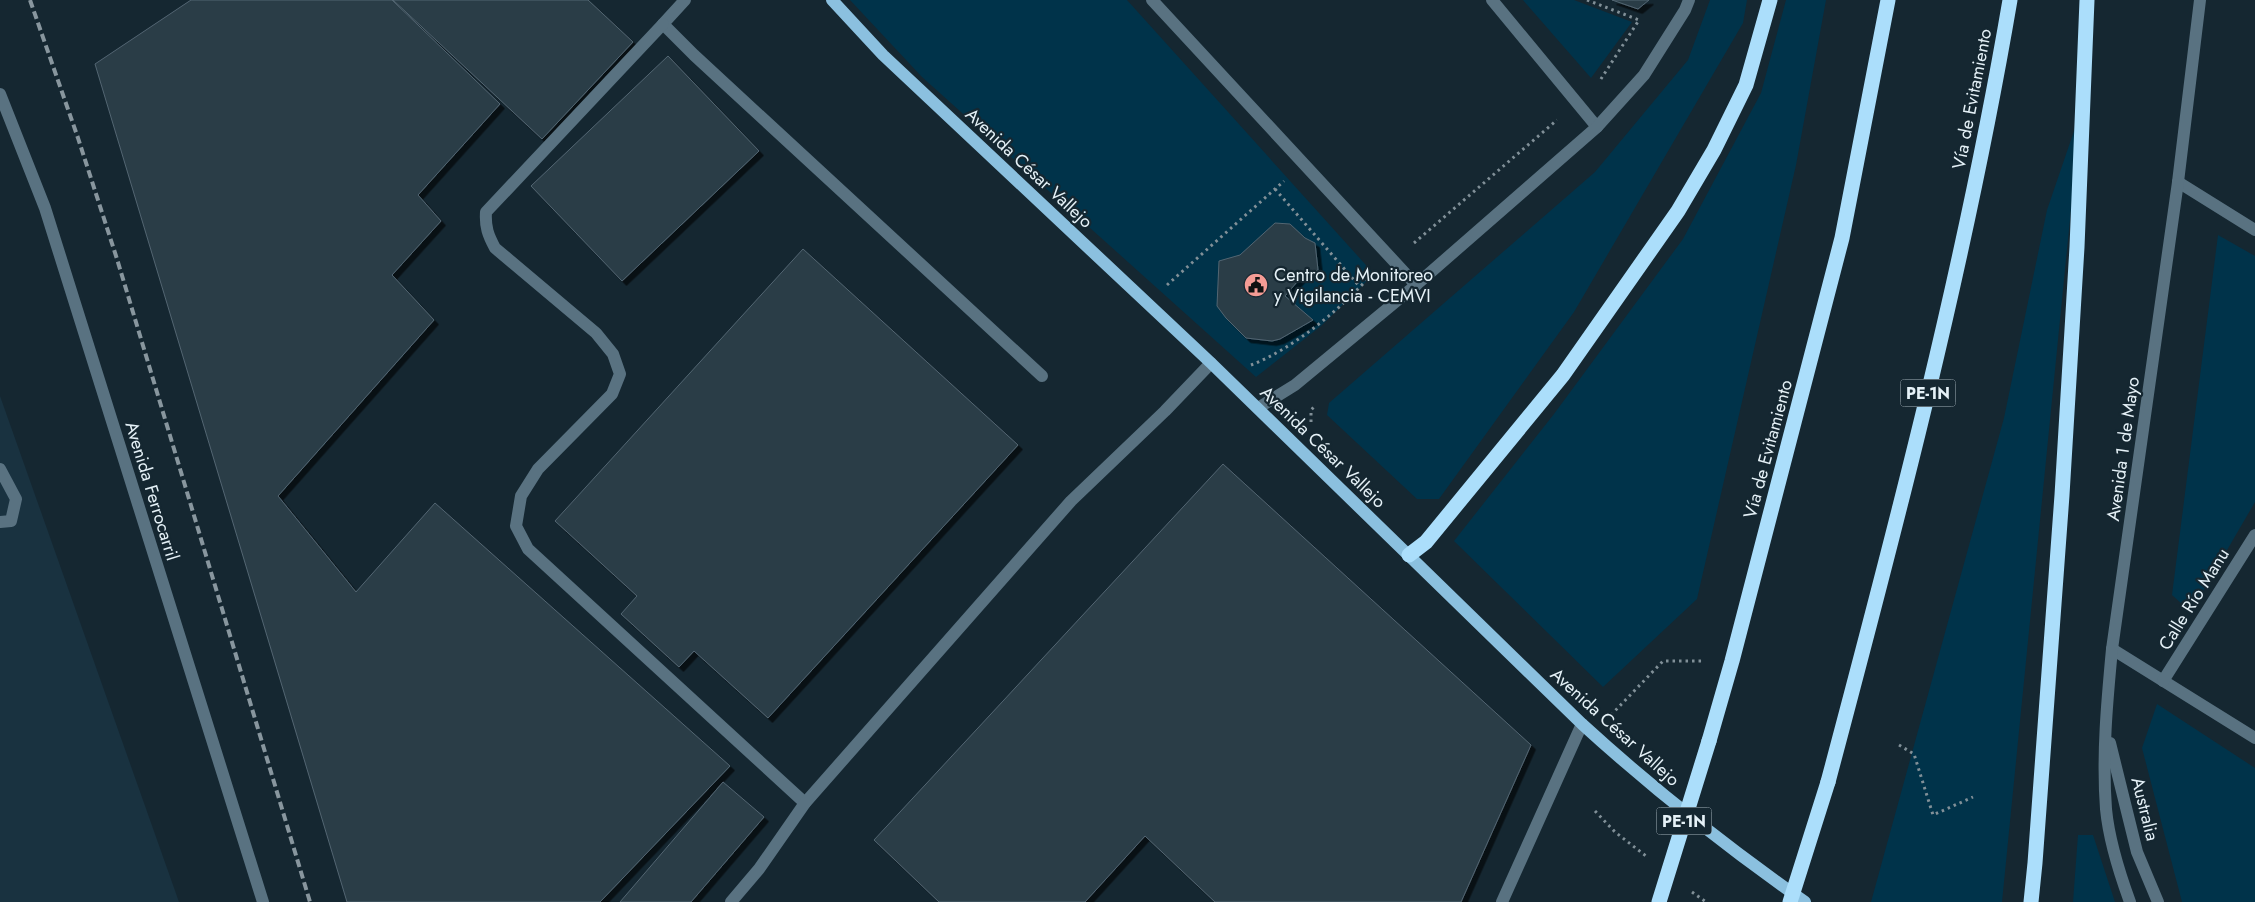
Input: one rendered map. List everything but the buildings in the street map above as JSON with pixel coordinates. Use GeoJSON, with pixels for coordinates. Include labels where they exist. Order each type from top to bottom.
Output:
{"type":"FeatureCollection","features":[{"type":"Feature","properties":{"kind":"highway"},"geometry":{"type":"LineString","coordinates":[[1409,555],[1426,542],[1563,375],[1678,211],[1714,150],[1746,85],[1770,0]]}},
{"type":"Feature","properties":{"kind":"highway","name":"Vía de Evitamiento"},"geometry":{"type":"LineString","coordinates":[[1659,902],[1732,661],[1842,238],[1888,0]]}},
{"type":"Feature","properties":{"kind":"highway","name":"Vía de Evitamiento"},"geometry":{"type":"LineString","coordinates":[[1790,902],[1828,782],[1894,538],[1976,180],[2010,0]]}},
{"type":"Feature","properties":{"kind":"highway"},"geometry":{"type":"LineString","coordinates":[[2031,902],[2036,863],[2062,495],[2077,247],[2087,0]]}},
{"type":"Feature","properties":{"kind":"main road","name":"Avenida César Vallejo"},"geometry":{"type":"LineString","coordinates":[[832,0],[883,55],[1211,363],[1582,724],[1642,777],[1754,866],[1805,902]]}},
{"type":"Feature","properties":{"kind":"street"},"geometry":{"type":"LineString","coordinates":[[685,0],[486,212],[485,225],[488,236],[495,248],[596,333],[612,354],[620,374],[612,394],[538,469],[521,496],[516,526],[528,549],[805,803]]}},
{"type":"Feature","properties":{"kind":"street"},"geometry":{"type":"LineString","coordinates":[[1152,0],[1416,285]]}},
{"type":"Feature","properties":{"kind":"street"},"geometry":{"type":"LineString","coordinates":[[1492,0],[1597,127]]}},
{"type":"Feature","properties":{"kind":"street"},"geometry":{"type":"LineString","coordinates":[[1258,408],[1295,385],[1416,285],[1597,127],[1644,75],[1685,10],[1689,0]]}},
{"type":"Feature","properties":{"kind":"street","name":"Avenida 1 de Mayo"},"geometry":{"type":"LineString","coordinates":[[2130,902],[2117,867],[2106,810],[2105,722],[2112,649],[2178,182],[2200,0]]}},
{"type":"Feature","properties":{"kind":"street"},"geometry":{"type":"LineString","coordinates":[[664,24],[694,55],[1042,376]]}},
{"type":"Feature","properties":{"kind":"street","name":"Avenida Ferrocarril"},"geometry":{"type":"LineString","coordinates":[[0,94],[45,208],[263,902]]}},
{"type":"Feature","properties":{"kind":"street"},"geometry":{"type":"LineString","coordinates":[[2178,182],[2255,230]]}},
{"type":"Feature","properties":{"kind":"street"},"geometry":{"type":"LineString","coordinates":[[731,902],[759,869],[805,803],[1071,501],[1165,411],[1211,363]]}},
{"type":"Feature","properties":{"kind":"street"},"geometry":{"type":"LineString","coordinates":[[0,469],[16,499],[11,521],[0,522]]}},
{"type":"Feature","properties":{"kind":"street","name":"Calle Río Manu"},"geometry":{"type":"LineString","coordinates":[[2163,681],[2255,535]]}},
{"type":"Feature","properties":{"kind":"street"},"geometry":{"type":"LineString","coordinates":[[2112,649],[2255,738]]}},
{"type":"Feature","properties":{"kind":"street","name":"Australia"},"geometry":{"type":"LineString","coordinates":[[2105,722],[2137,852],[2158,902]]}},
{"type":"Feature","properties":{"kind":"street"},"geometry":{"type":"LineString","coordinates":[[1502,902],[1582,724]]}},
{"type":"Feature","properties":{"kind":"path"},"geometry":{"type":"LineString","coordinates":[[1587,0],[1639,20],[1594,89]]}},
{"type":"Feature","properties":{"kind":"path"},"geometry":{"type":"LineString","coordinates":[[1410,247],[1557,120]]}},
{"type":"Feature","properties":{"kind":"path"},"geometry":{"type":"LineString","coordinates":[[1164,287],[1286,179]]}},
{"type":"Feature","properties":{"kind":"path"},"geometry":{"type":"LineString","coordinates":[[1274,189],[1360,287]]}},
{"type":"Feature","properties":{"kind":"path"},"geometry":{"type":"LineString","coordinates":[[1248,366],[1267,359],[1311,329],[1360,287],[1372,274]]}},
{"type":"Feature","properties":{"kind":"path"},"geometry":{"type":"LineString","coordinates":[[1310,427],[1312,410],[1316,403]]}},
{"type":"Feature","properties":{"kind":"path"},"geometry":{"type":"LineString","coordinates":[[1609,718],[1663,661],[1732,661]]}},
{"type":"Feature","properties":{"kind":"path"},"geometry":{"type":"LineString","coordinates":[[1899,744],[1914,754],[1933,815],[1973,797]]}},
{"type":"Feature","properties":{"kind":"shaded area"},"geometry":{"type":"Polygon","coordinates":[[[850,0],[1127,0],[1374,274],[1321,326],[1256,377],[922,77],[850,0]]]}},
{"type":"Feature","properties":{"kind":"shaded area"},"geometry":{"type":"Polygon","coordinates":[[[1523,0],[1574,0],[1632,22],[1591,78],[1523,0]]]}},
{"type":"Feature","properties":{"kind":"shaded area"},"geometry":{"type":"Polygon","coordinates":[[[1710,0],[1747,0],[1743,23],[1574,312],[1439,499],[1417,499],[1327,415],[1329,403],[1595,172],[1688,60],[1710,0]]]}},
{"type":"Feature","properties":{"kind":"shaded area"},"geometry":{"type":"Polygon","coordinates":[[[1786,0],[1826,0],[1796,165],[1697,599],[1603,687],[1454,541],[1554,414],[1683,239],[1761,93],[1786,0]]]}},
{"type":"Feature","properties":{"kind":"shaded area"},"geometry":{"type":"Polygon","coordinates":[[[2075,128],[2077,149],[2002,902],[1871,902],[2004,418],[2047,210],[2075,128]]]}},
{"type":"Feature","properties":{"kind":"shaded area"},"geometry":{"type":"Polygon","coordinates":[[[2218,235],[2255,256],[2255,502],[2191,612],[2172,595],[2218,235]]]}},
{"type":"Feature","properties":{"kind":"shaded area"},"geometry":{"type":"Polygon","coordinates":[[[0,396],[179,902],[0,902],[0,396]]]}},
{"type":"Feature","properties":{"kind":"shaded area"},"geometry":{"type":"Polygon","coordinates":[[[2157,704],[2255,768],[2255,902],[2182,902],[2142,748],[2157,704]]]}},
{"type":"Feature","properties":{"kind":"shaded area"},"geometry":{"type":"Polygon","coordinates":[[[2078,835],[2093,835],[2115,902],[2073,902],[2078,835]]]}},
{"type":"Feature","properties":{"kind":"railway"},"geometry":{"type":"LineString","coordinates":[[30,0],[78,138],[117,259],[310,902]]}},
{"type":"Feature","properties":{"kind":"place","name":"Centro de Monitoreo y Vigilancia - CEMVI"},"geometry":{"type":"Point","coordinates":[1256,285]}}]}
